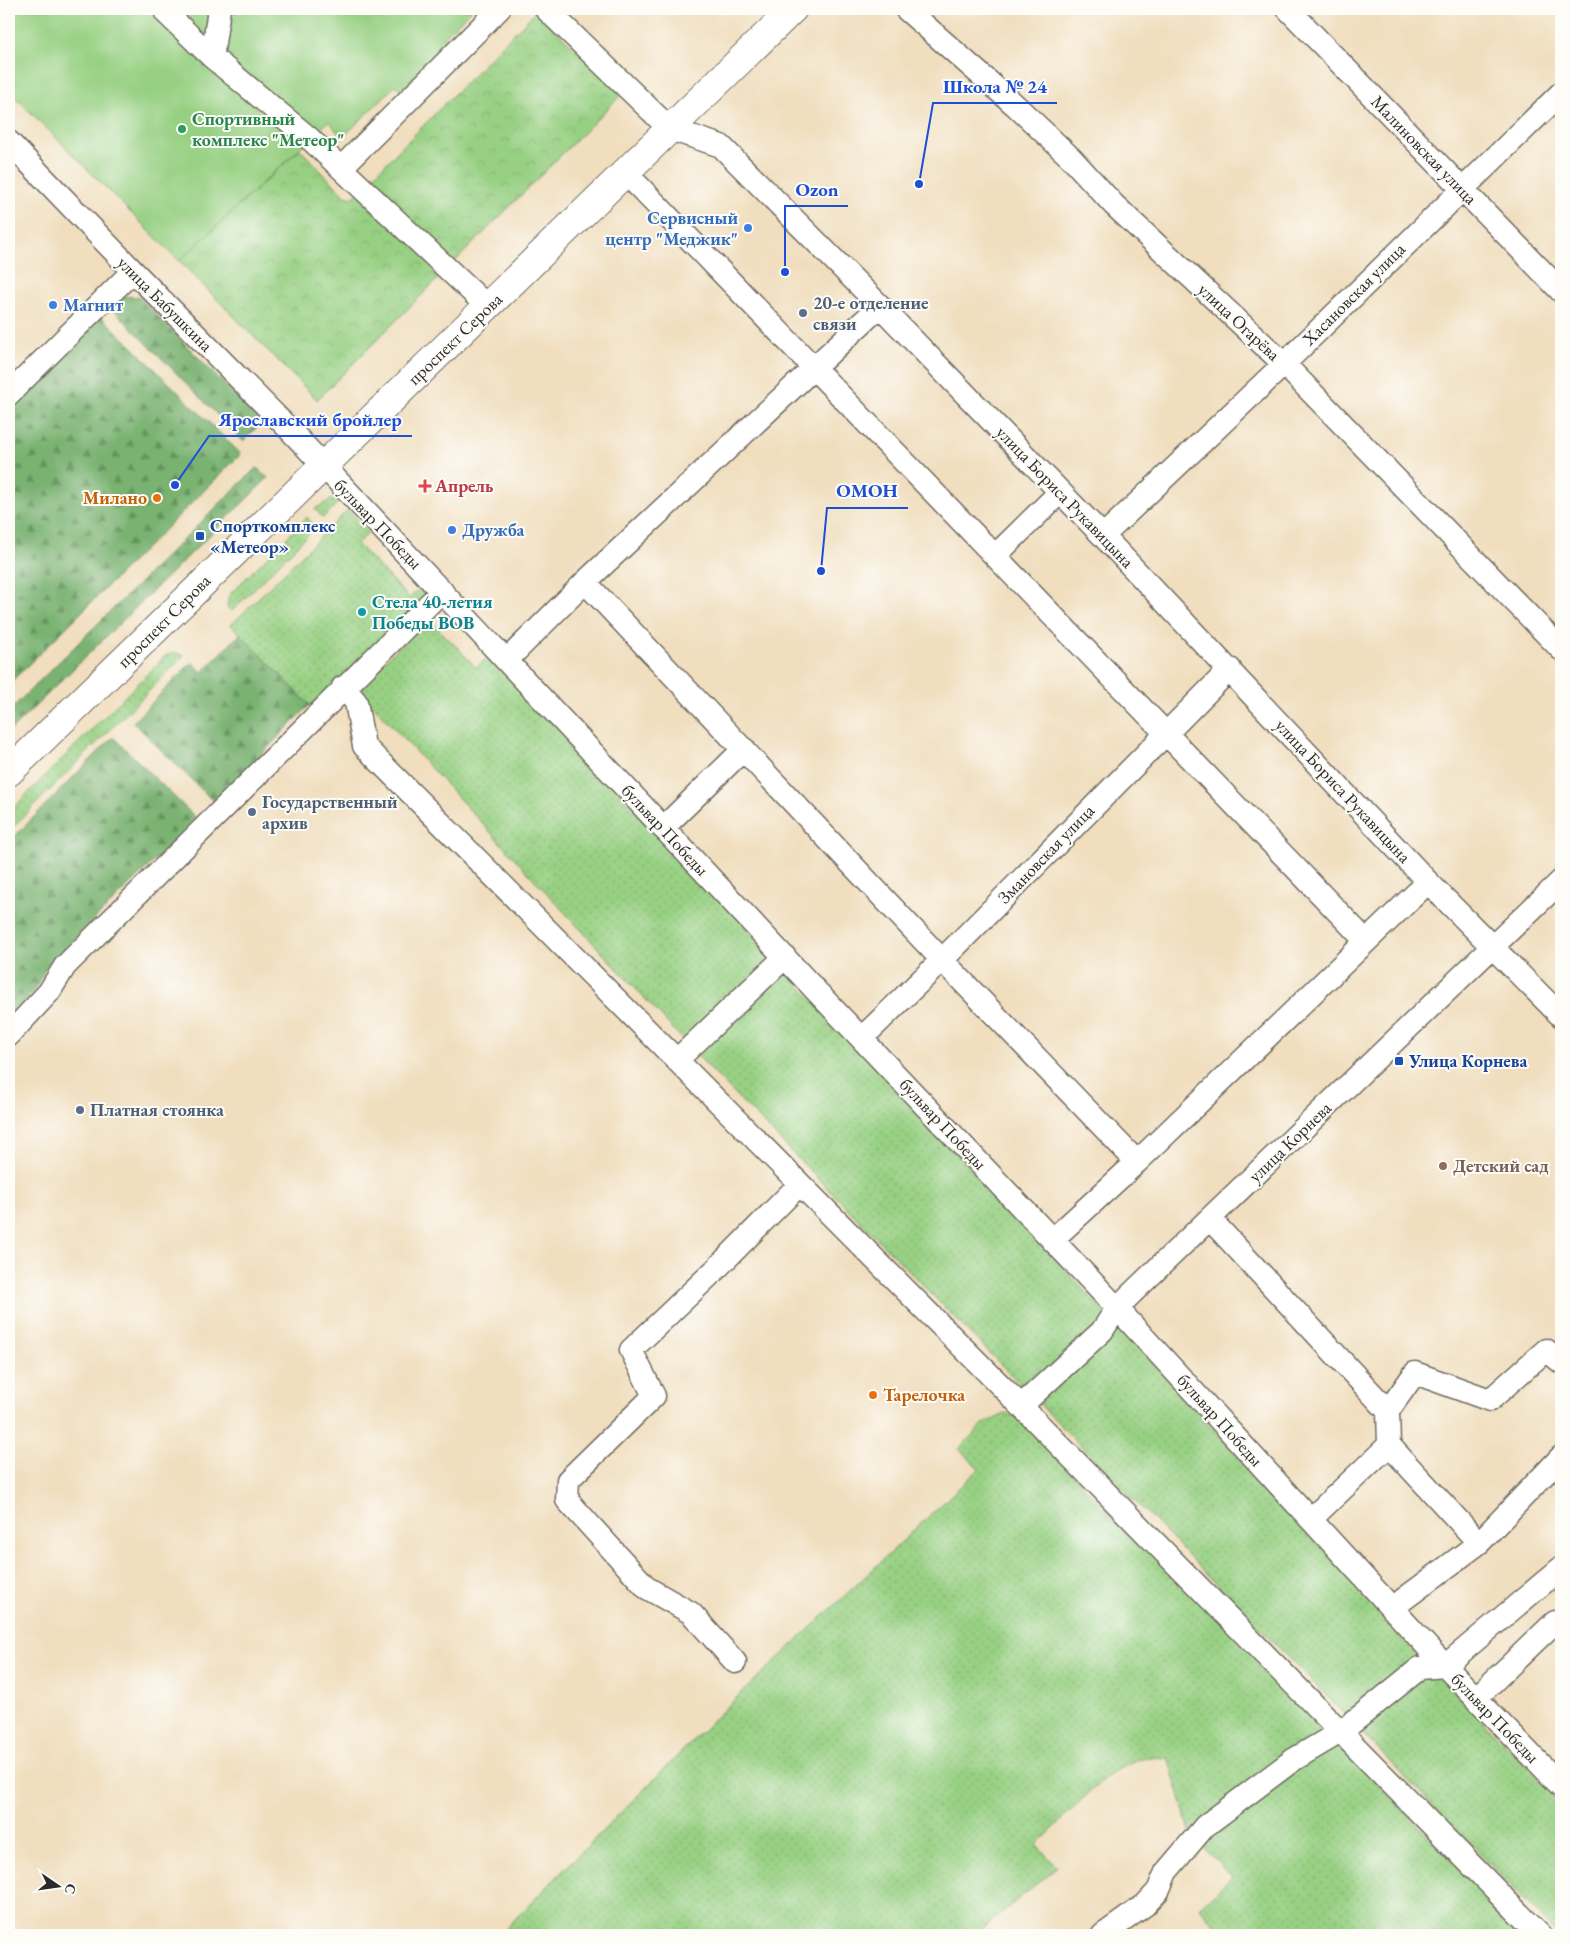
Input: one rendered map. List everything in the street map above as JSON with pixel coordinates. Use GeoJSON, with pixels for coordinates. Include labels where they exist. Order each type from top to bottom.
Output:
{"type":"FeatureCollection","features":[{"type":"Feature","properties":{"kind":"main road","name":"проспект Серова"},"geometry":{"type":"LineString","coordinates":[[9,772],[792,9]]}},
{"type":"Feature","properties":{"kind":"street"},"geometry":{"type":"LineString","coordinates":[[165,9],[166,13],[212,57],[310,138],[488,307]]}},
{"type":"Feature","properties":{"kind":"street"},"geometry":{"type":"LineString","coordinates":[[212,57],[219,9]]}},
{"type":"Feature","properties":{"kind":"street"},"geometry":{"type":"LineString","coordinates":[[341,168],[499,9]]}},
{"type":"Feature","properties":{"kind":"street","name":"улица Бориса Рукавицына"},"geometry":{"type":"LineString","coordinates":[[546,9],[670,128],[721,146],[880,306],[1103,536],[1230,669],[1428,882],[1561,1016]]}},
{"type":"Feature","properties":{"kind":"street","name":"улица Огарёва"},"geometry":{"type":"LineString","coordinates":[[906,9],[1015,105],[1071,158],[1114,205],[1284,364],[1561,649]]}},
{"type":"Feature","properties":{"kind":"street","name":"Малиновская улица"},"geometry":{"type":"LineString","coordinates":[[1288,9],[1561,291]]}},
{"type":"Feature","properties":{"kind":"street","name":"Хасановская улица"},"geometry":{"type":"LineString","coordinates":[[1103,536],[1284,364],[1461,189],[1561,94]]}},
{"type":"Feature","properties":{"kind":"street","name":"улица Бабушкина"},"geometry":{"type":"LineString","coordinates":[[9,142],[323,465]]}},
{"type":"Feature","properties":{"kind":"street"},"geometry":{"type":"LineString","coordinates":[[625,172],[1366,941]]}},
{"type":"Feature","properties":{"kind":"street"},"geometry":{"type":"LineString","coordinates":[[9,394],[133,271]]}},
{"type":"Feature","properties":{"kind":"street"},"geometry":{"type":"LineString","coordinates":[[506,660],[585,582],[880,306]]}},
{"type":"Feature","properties":{"kind":"street","name":"бульвар Победы"},"geometry":{"type":"LineString","coordinates":[[323,465],[663,828],[1118,1308],[1445,1666],[1561,1786]]}},
{"type":"Feature","properties":{"kind":"street"},"geometry":{"type":"LineString","coordinates":[[995,556],[1060,492]]}},
{"type":"Feature","properties":{"kind":"street"},"geometry":{"type":"LineString","coordinates":[[585,582],[942,960],[1137,1162]]}},
{"type":"Feature","properties":{"kind":"street"},"geometry":{"type":"LineString","coordinates":[[9,1035],[49,992],[66,966],[343,687],[442,591]]}},
{"type":"Feature","properties":{"kind":"street","name":"Змановская улица"},"geometry":{"type":"LineString","coordinates":[[862,1038],[942,960],[1230,669]]}},
{"type":"Feature","properties":{"kind":"street"},"geometry":{"type":"LineString","coordinates":[[343,687],[356,702],[364,746],[1021,1406],[1342,1731],[1540,1935]]}},
{"type":"Feature","properties":{"kind":"street"},"geometry":{"type":"LineString","coordinates":[[663,828],[744,749]]}},
{"type":"Feature","properties":{"kind":"street","name":"улица Корнева"},"geometry":{"type":"LineString","coordinates":[[1021,1406],[1102,1331],[1118,1308],[1561,881]]}},
{"type":"Feature","properties":{"kind":"street"},"geometry":{"type":"LineString","coordinates":[[1052,1240],[1137,1162],[1428,882]]}},
{"type":"Feature","properties":{"kind":"street"},"geometry":{"type":"LineString","coordinates":[[676,1060],[785,957]]}},
{"type":"Feature","properties":{"kind":"street"},"geometry":{"type":"LineString","coordinates":[[735,1662],[690,1613],[647,1588],[585,1521],[567,1500],[568,1480],[654,1396],[631,1350],[716,1269],[800,1184]]}},
{"type":"Feature","properties":{"kind":"street"},"geometry":{"type":"LineString","coordinates":[[1210,1219],[1388,1411]]}},
{"type":"Feature","properties":{"kind":"street"},"geometry":{"type":"LineString","coordinates":[[1480,1543],[1388,1445],[1388,1411],[1415,1373],[1490,1400],[1546,1350],[1561,1362]]}},
{"type":"Feature","properties":{"kind":"street"},"geometry":{"type":"LineString","coordinates":[[1311,1519],[1388,1445]]}},
{"type":"Feature","properties":{"kind":"street"},"geometry":{"type":"LineString","coordinates":[[1392,1608],[1480,1543],[1561,1457]]}},
{"type":"Feature","properties":{"kind":"street"},"geometry":{"type":"LineString","coordinates":[[1103,1935],[1145,1905],[1158,1891],[1166,1872],[1205,1826],[1293,1760],[1342,1731],[1420,1668],[1445,1666],[1561,1568]]}},
{"type":"Feature","properties":{"kind":"street"},"geometry":{"type":"LineString","coordinates":[[1476,1698],[1555,1622],[1561,1621]]}},
{"type":"Feature","properties":{"kind":"green space","name":"Спортивный комплекс \"Метеор\""},"geometry":{"type":"Polygon","coordinates":[[[9,9],[472,9],[444,37],[451,45],[403,92],[396,85],[342,138],[329,121],[179,261],[9,91],[9,9]]]}},
{"type":"Feature","properties":{"kind":"green space"},"geometry":{"type":"Polygon","coordinates":[[[536,11],[622,94],[317,400],[179,261],[300,149],[344,195],[352,198],[536,11]]]}},
{"type":"Feature","properties":{"kind":"green space"},"geometry":{"type":"Polygon","coordinates":[[[123,296],[139,297],[262,423],[243,441],[110,306],[123,296]]]}},
{"type":"Feature","properties":{"kind":"green space"},"geometry":{"type":"Polygon","coordinates":[[[101,316],[241,454],[9,684],[9,406],[101,316]]]}},
{"type":"Feature","properties":{"kind":"green space"},"geometry":{"type":"Polygon","coordinates":[[[257,467],[268,478],[9,732],[9,711],[257,467]]]}},
{"type":"Feature","properties":{"kind":"green space"},"geometry":{"type":"Polygon","coordinates":[[[330,500],[340,501],[323,518],[315,509],[330,500]]]}},
{"type":"Feature","properties":{"kind":"green space"},"geometry":{"type":"Polygon","coordinates":[[[348,510],[369,532],[357,544],[409,598],[422,586],[429,594],[313,708],[231,625],[348,510]]]}},
{"type":"Feature","properties":{"kind":"green space"},"geometry":{"type":"Polygon","coordinates":[[[307,517],[316,527],[232,611],[227,607],[229,595],[307,517]]]}},
{"type":"Feature","properties":{"kind":"green space"},"geometry":{"type":"Polygon","coordinates":[[[428,620],[476,668],[490,655],[1138,1347],[1442,1678],[1561,1803],[1561,1935],[1558,1935],[1355,1725],[712,1071],[363,695],[364,680],[428,620]]]}},
{"type":"Feature","properties":{"kind":"green space"},"geometry":{"type":"Polygon","coordinates":[[[240,634],[310,705],[214,802],[133,722],[192,662],[202,672],[240,634]]]}},
{"type":"Feature","properties":{"kind":"green space"},"geometry":{"type":"Polygon","coordinates":[[[171,653],[178,653],[184,656],[9,831],[9,812],[164,657],[171,653]]]}},
{"type":"Feature","properties":{"kind":"green space"},"geometry":{"type":"Polygon","coordinates":[[[113,737],[197,819],[46,967],[35,990],[9,1020],[9,842],[113,737]]]}},
{"type":"Feature","properties":{"kind":"green space"},"geometry":{"type":"Polygon","coordinates":[[[1005,1414],[1020,1420],[1144,1549],[1148,1545],[1330,1731],[1191,1834],[1168,1758],[1144,1757],[1127,1764],[1099,1784],[1037,1845],[1057,1867],[975,1935],[499,1935],[714,1719],[979,1469],[959,1449],[983,1424],[1005,1414]]]}},
{"type":"Feature","properties":{"kind":"green space"},"geometry":{"type":"Polygon","coordinates":[[[1338,1742],[1526,1935],[1223,1935],[1200,1907],[1232,1877],[1198,1842],[1209,1830],[1338,1742]]]}},
{"type":"Feature","properties":{"kind":"place","name":"Спортивный комплекс \"Метеор\""},"geometry":{"type":"Point","coordinates":[182,129]}},
{"type":"Feature","properties":{"kind":"place","name":"Школа № 24"},"geometry":{"type":"Point","coordinates":[919,184]}},
{"type":"Feature","properties":{"kind":"place","name":"Сервисный центр \"Меджик\""},"geometry":{"type":"Point","coordinates":[748,228]}},
{"type":"Feature","properties":{"kind":"place","name":"Ozon"},"geometry":{"type":"Point","coordinates":[785,272]}},
{"type":"Feature","properties":{"kind":"place","name":"Магнит"},"geometry":{"type":"Point","coordinates":[53,305]}},
{"type":"Feature","properties":{"kind":"place","name":"20-е отделение связи"},"geometry":{"type":"Point","coordinates":[803,313]}},
{"type":"Feature","properties":{"kind":"place","name":"Ярославский бройлер"},"geometry":{"type":"Point","coordinates":[175,485]}},
{"type":"Feature","properties":{"kind":"place","name":"Апрель"},"geometry":{"type":"Point","coordinates":[425,486]}},
{"type":"Feature","properties":{"kind":"place","name":"Милано"},"geometry":{"type":"Point","coordinates":[157,498]}},
{"type":"Feature","properties":{"kind":"place","name":"Дружба"},"geometry":{"type":"Point","coordinates":[452,530]}},
{"type":"Feature","properties":{"kind":"place","name":"Спорткомплекс «Метеор»"},"geometry":{"type":"Point","coordinates":[200,536]}},
{"type":"Feature","properties":{"kind":"place","name":"ОМОН"},"geometry":{"type":"Point","coordinates":[821,571]}},
{"type":"Feature","properties":{"kind":"place","name":"Стела 40-летия Победы ВОВ"},"geometry":{"type":"Point","coordinates":[362,612]}},
{"type":"Feature","properties":{"kind":"place","name":"Государственный архив"},"geometry":{"type":"Point","coordinates":[252,812]}},
{"type":"Feature","properties":{"kind":"place","name":"Улица Корнева"},"geometry":{"type":"Point","coordinates":[1399,1061]}},
{"type":"Feature","properties":{"kind":"place","name":"Платная стоянка"},"geometry":{"type":"Point","coordinates":[80,1110]}},
{"type":"Feature","properties":{"kind":"place","name":"Детский сад"},"geometry":{"type":"Point","coordinates":[1443,1166]}},
{"type":"Feature","properties":{"kind":"place","name":"Тарелочка"},"geometry":{"type":"Point","coordinates":[873,1395]}}]}
